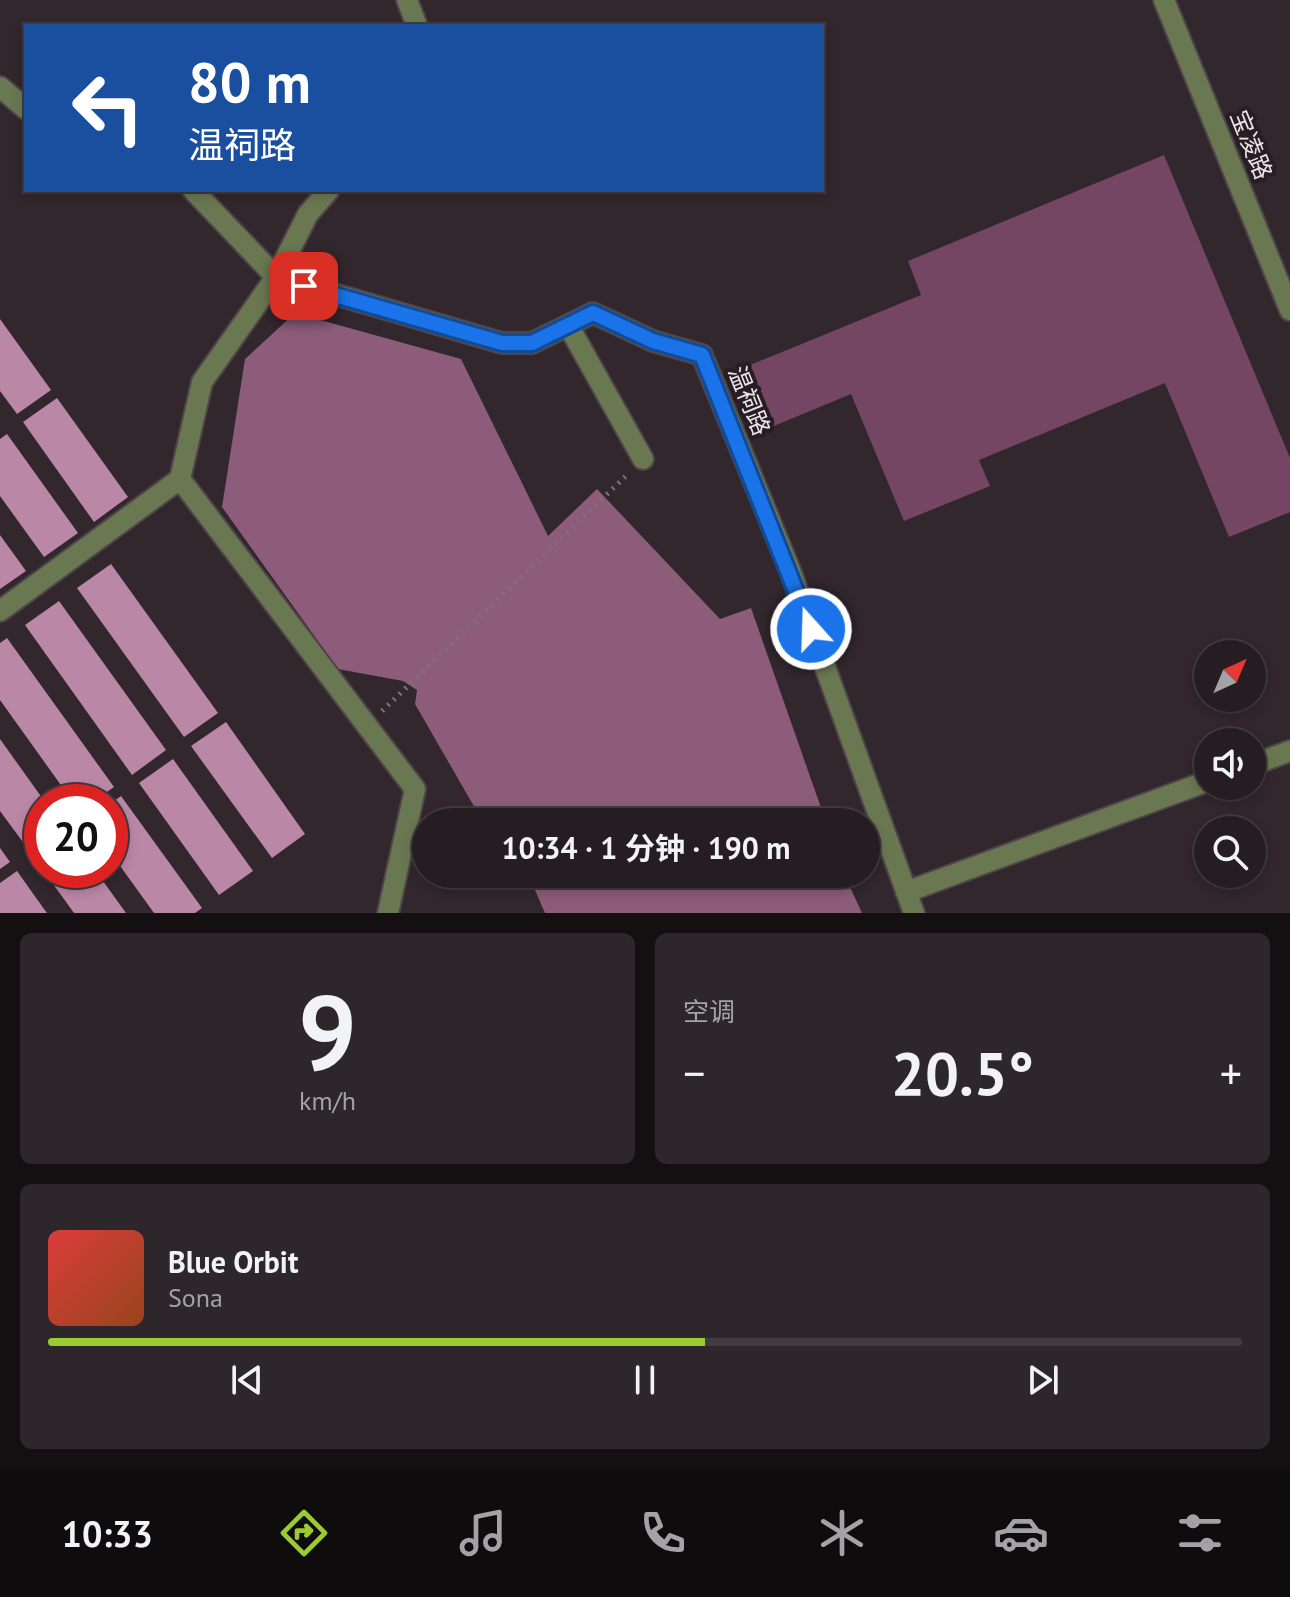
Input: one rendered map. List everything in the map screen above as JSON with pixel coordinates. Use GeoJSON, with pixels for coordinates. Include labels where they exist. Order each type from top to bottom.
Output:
{"type":"FeatureCollection","features":[{"type":"Feature","properties":{"kind":"street"},"geometry":{"type":"LineString","coordinates":[[407,0],[416,24]]}},
{"type":"Feature","properties":{"kind":"street","name":"宝凌路"},"geometry":{"type":"LineString","coordinates":[[1164,0],[1290,310]]}},
{"type":"Feature","properties":{"kind":"street"},"geometry":{"type":"LineString","coordinates":[[0,87],[24,107]]}},
{"type":"Feature","properties":{"kind":"street"},"geometry":{"type":"LineString","coordinates":[[195,192],[276,277]]}},
{"type":"Feature","properties":{"kind":"street"},"geometry":{"type":"LineString","coordinates":[[0,611],[180,479],[202,382],[276,277],[308,214],[327,192]]}},
{"type":"Feature","properties":{"kind":"street","name":"温祠路"},"geometry":{"type":"LineString","coordinates":[[276,277],[502,343],[532,343],[593,313],[653,341],[702,355],[790,570],[914,913]]}},
{"type":"Feature","properties":{"kind":"street"},"geometry":{"type":"LineString","coordinates":[[568,325],[643,459]]}},
{"type":"Feature","properties":{"kind":"street"},"geometry":{"type":"LineString","coordinates":[[180,479],[415,789],[388,913]]}},
{"type":"Feature","properties":{"kind":"street"},"geometry":{"type":"LineString","coordinates":[[1266,760],[1290,751]]}},
{"type":"Feature","properties":{"kind":"street"},"geometry":{"type":"LineString","coordinates":[[906,892],[1194,786]]}},
{"type":"Feature","properties":{"kind":"path"},"geometry":{"type":"LineString","coordinates":[[367,726],[643,459]]}},
{"type":"Feature","properties":{"kind":"shaded area"},"geometry":{"type":"Polygon","coordinates":[[[1164,155],[1290,458],[1290,512],[1229,537],[1165,383],[979,460],[990,486],[904,521],[851,394],[762,431],[738,370],[921,295],[908,261],[1164,155]]]}},
{"type":"Feature","properties":{"kind":"shaded area"},"geometry":{"type":"Polygon","coordinates":[[[295,313],[461,359],[548,536],[597,489],[720,619],[751,608],[821,808],[475,808],[415,704],[417,690],[403,681],[338,669],[222,507],[245,359],[295,313]]]}},
{"type":"Feature","properties":{"kind":"shaded area"},"geometry":{"type":"Polygon","coordinates":[[[534,888],[850,888],[862,913],[545,913],[534,888]]]}},
{"type":"Feature","properties":{"kind":"building"},"geometry":{"type":"Polygon","coordinates":[[[0,319],[51,390],[17,414],[0,391],[0,319]]]}},
{"type":"Feature","properties":{"kind":"building"},"geometry":{"type":"Polygon","coordinates":[[[57,398],[128,497],[94,522],[23,422],[57,398]]]}},
{"type":"Feature","properties":{"kind":"building"},"geometry":{"type":"Polygon","coordinates":[[[7,434],[78,533],[44,557],[0,496],[0,439],[7,434]]]}},
{"type":"Feature","properties":{"kind":"building"},"geometry":{"type":"Polygon","coordinates":[[[0,535],[26,571],[0,589],[0,535]]]}},
{"type":"Feature","properties":{"kind":"building"},"geometry":{"type":"Polygon","coordinates":[[[111,564],[218,713],[184,737],[77,588],[111,564]]]}},
{"type":"Feature","properties":{"kind":"building"},"geometry":{"type":"Polygon","coordinates":[[[59,601],[166,750],[132,775],[25,625],[59,601]]]}},
{"type":"Feature","properties":{"kind":"building"},"geometry":{"type":"Polygon","coordinates":[[[7,638],[112,784],[60,784],[0,700],[0,643],[7,638]]]}},
{"type":"Feature","properties":{"kind":"building"},"geometry":{"type":"Polygon","coordinates":[[[226,722],[305,834],[272,858],[191,746],[226,722]]]}},
{"type":"Feature","properties":{"kind":"building"},"geometry":{"type":"Polygon","coordinates":[[[0,739],[32,784],[24,784],[24,844],[0,811],[0,739]]]}},
{"type":"Feature","properties":{"kind":"building"},"geometry":{"type":"Polygon","coordinates":[[[173,759],[253,871],[219,895],[139,783],[173,759]]]}},
{"type":"Feature","properties":{"kind":"building"},"geometry":{"type":"Polygon","coordinates":[[[128,806],[202,908],[195,913],[154,913],[128,877],[128,806]]]}},
{"type":"Feature","properties":{"kind":"building"},"geometry":{"type":"Polygon","coordinates":[[[0,848],[10,862],[0,869],[0,848]]]}},
{"type":"Feature","properties":{"kind":"building"},"geometry":{"type":"Polygon","coordinates":[[[17,871],[24,881],[24,888],[29,888],[47,913],[0,913],[0,883],[17,871]]]}},
{"type":"Feature","properties":{"kind":"building"},"geometry":{"type":"Polygon","coordinates":[[[56,888],[108,888],[126,913],[74,913],[56,888]]]}},
{"type":"Feature","properties":{"kind":"route"},"geometry":{"type":"LineString","coordinates":[[304,286],[502,343],[532,343],[593,313],[653,341],[702,355],[811,629]]}}]}
